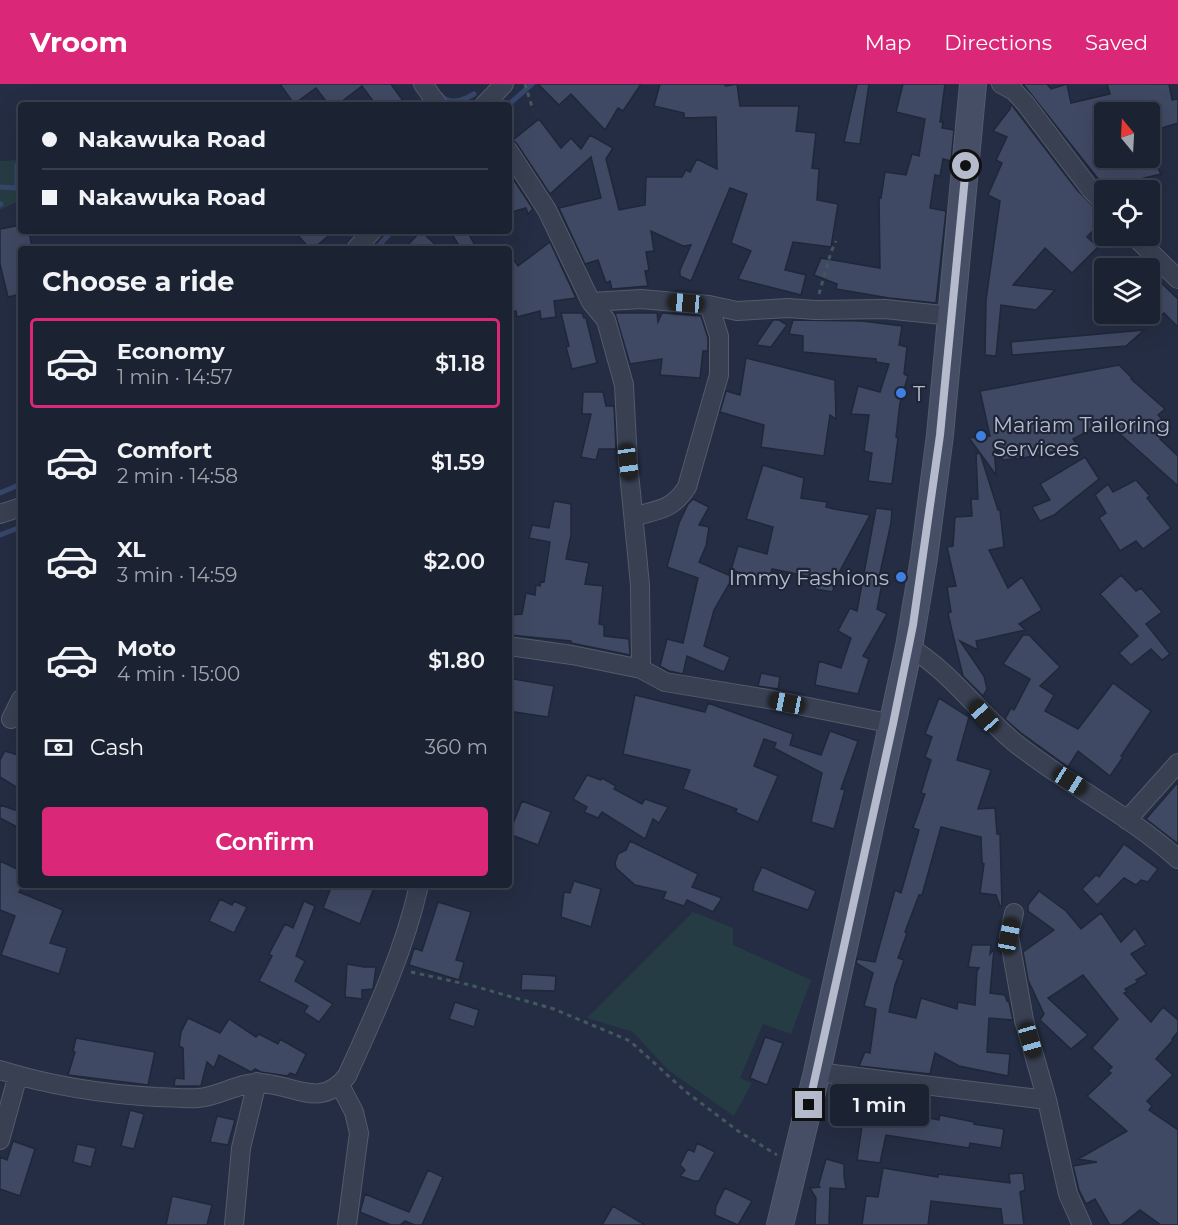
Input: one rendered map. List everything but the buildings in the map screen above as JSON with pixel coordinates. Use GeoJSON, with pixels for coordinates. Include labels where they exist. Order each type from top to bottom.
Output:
{"type":"FeatureCollection","features":[{"type":"Feature","properties":{"kind":"main road"},"geometry":{"type":"LineString","coordinates":[[780,1225],[817,1072],[909,648],[924,558],[940,435],[973,84]]}},
{"type":"Feature","properties":{"kind":"street"},"geometry":{"type":"LineString","coordinates":[[423,84],[437,102]]}},
{"type":"Feature","properties":{"kind":"street"},"geometry":{"type":"LineString","coordinates":[[487,102],[504,84]]}},
{"type":"Feature","properties":{"kind":"street"},"geometry":{"type":"LineString","coordinates":[[1001,84],[1014,91],[1025,103],[1094,193]]}},
{"type":"Feature","properties":{"kind":"street"},"geometry":{"type":"LineString","coordinates":[[512,156],[547,210],[591,302],[606,320],[624,385],[628,462],[640,585],[641,669]]}},
{"type":"Feature","properties":{"kind":"street"},"geometry":{"type":"LineString","coordinates":[[359,246],[369,234]]}},
{"type":"Feature","properties":{"kind":"street"},"geometry":{"type":"LineString","coordinates":[[1146,246],[1174,269]]}},
{"type":"Feature","properties":{"kind":"street"},"geometry":{"type":"LineString","coordinates":[[591,302],[641,299],[709,305],[738,311],[788,308],[885,309],[952,316]]}},
{"type":"Feature","properties":{"kind":"street"},"geometry":{"type":"LineString","coordinates":[[635,516],[672,505],[687,487],[719,375],[719,336],[709,305]]}},
{"type":"Feature","properties":{"kind":"street"},"geometry":{"type":"LineString","coordinates":[[0,514],[18,508]]}},
{"type":"Feature","properties":{"kind":"street"},"geometry":{"type":"LineString","coordinates":[[512,647],[572,655],[641,669],[665,682],[768,699],[893,724]]}},
{"type":"Feature","properties":{"kind":"street"},"geometry":{"type":"LineString","coordinates":[[909,648],[929,659],[984,716],[1016,743],[1127,820],[1178,859]]}},
{"type":"Feature","properties":{"kind":"street"},"geometry":{"type":"LineString","coordinates":[[11,719],[18,705]]}},
{"type":"Feature","properties":{"kind":"street"},"geometry":{"type":"LineString","coordinates":[[1127,820],[1178,763]]}},
{"type":"Feature","properties":{"kind":"street"},"geometry":{"type":"LineString","coordinates":[[0,1070],[44,1082],[135,1095],[208,1098],[256,1082],[325,1094],[340,1085],[351,1068],[394,968],[414,909],[418,888]]}},
{"type":"Feature","properties":{"kind":"street"},"geometry":{"type":"LineString","coordinates":[[1014,913],[1009,936],[1024,1020],[1047,1101],[1068,1194],[1082,1225]]}},
{"type":"Feature","properties":{"kind":"street"},"geometry":{"type":"LineString","coordinates":[[817,1072],[1047,1101]]}},
{"type":"Feature","properties":{"kind":"street"},"geometry":{"type":"LineString","coordinates":[[0,1140],[18,1075]]}},
{"type":"Feature","properties":{"kind":"street"},"geometry":{"type":"LineString","coordinates":[[234,1225],[241,1148],[256,1082]]}},
{"type":"Feature","properties":{"kind":"street"},"geometry":{"type":"LineString","coordinates":[[340,1085],[354,1112],[359,1133],[347,1225]]}},
{"type":"Feature","properties":{"kind":"path"},"geometry":{"type":"LineString","coordinates":[[525,84],[533,110]]}},
{"type":"Feature","properties":{"kind":"path"},"geometry":{"type":"LineString","coordinates":[[815,310],[836,241]]}},
{"type":"Feature","properties":{"kind":"path"},"geometry":{"type":"LineString","coordinates":[[394,968],[470,985],[554,1009],[630,1041],[684,1091],[738,1131],[795,1166]]}},
{"type":"Feature","properties":{"kind":"shaded area"},"geometry":{"type":"Polygon","coordinates":[[[18,160],[18,201],[0,210],[0,161],[18,160]]]}},
{"type":"Feature","properties":{"kind":"shaded area"},"geometry":{"type":"Polygon","coordinates":[[[693,912],[733,928],[733,945],[811,980],[791,1034],[763,1024],[740,1078],[752,1083],[734,1116],[668,1070],[633,1032],[587,1018],[693,912]]]}},
{"type":"Feature","properties":{"kind":"waterway"},"geometry":{"type":"LineString","coordinates":[[511,102],[532,84]]}},
{"type":"Feature","properties":{"kind":"waterway"},"geometry":{"type":"LineString","coordinates":[[441,95],[453,101],[462,100],[474,94]]}},
{"type":"Feature","properties":{"kind":"waterway"},"geometry":{"type":"LineString","coordinates":[[0,187],[17,188],[17,165]]}},
{"type":"Feature","properties":{"kind":"waterway"},"geometry":{"type":"LineString","coordinates":[[379,246],[389,234]]}},
{"type":"Feature","properties":{"kind":"waterway"},"geometry":{"type":"LineString","coordinates":[[0,493],[18,485]]}},
{"type":"Feature","properties":{"kind":"waterway"},"geometry":{"type":"LineString","coordinates":[[0,535],[18,528]]}},
{"type":"Feature","properties":{"kind":"place","name":"T"},"geometry":{"type":"Point","coordinates":[901,393]}},
{"type":"Feature","properties":{"kind":"place","name":"Mariam Tailoring Services"},"geometry":{"type":"Point","coordinates":[981,436]}},
{"type":"Feature","properties":{"kind":"place","name":"Immy Fashions"},"geometry":{"type":"Point","coordinates":[901,577]}},
{"type":"Feature","properties":{"kind":"route"},"geometry":{"type":"LineString","coordinates":[[809,1105],[913,625],[940,435],[966,166]]}}]}
